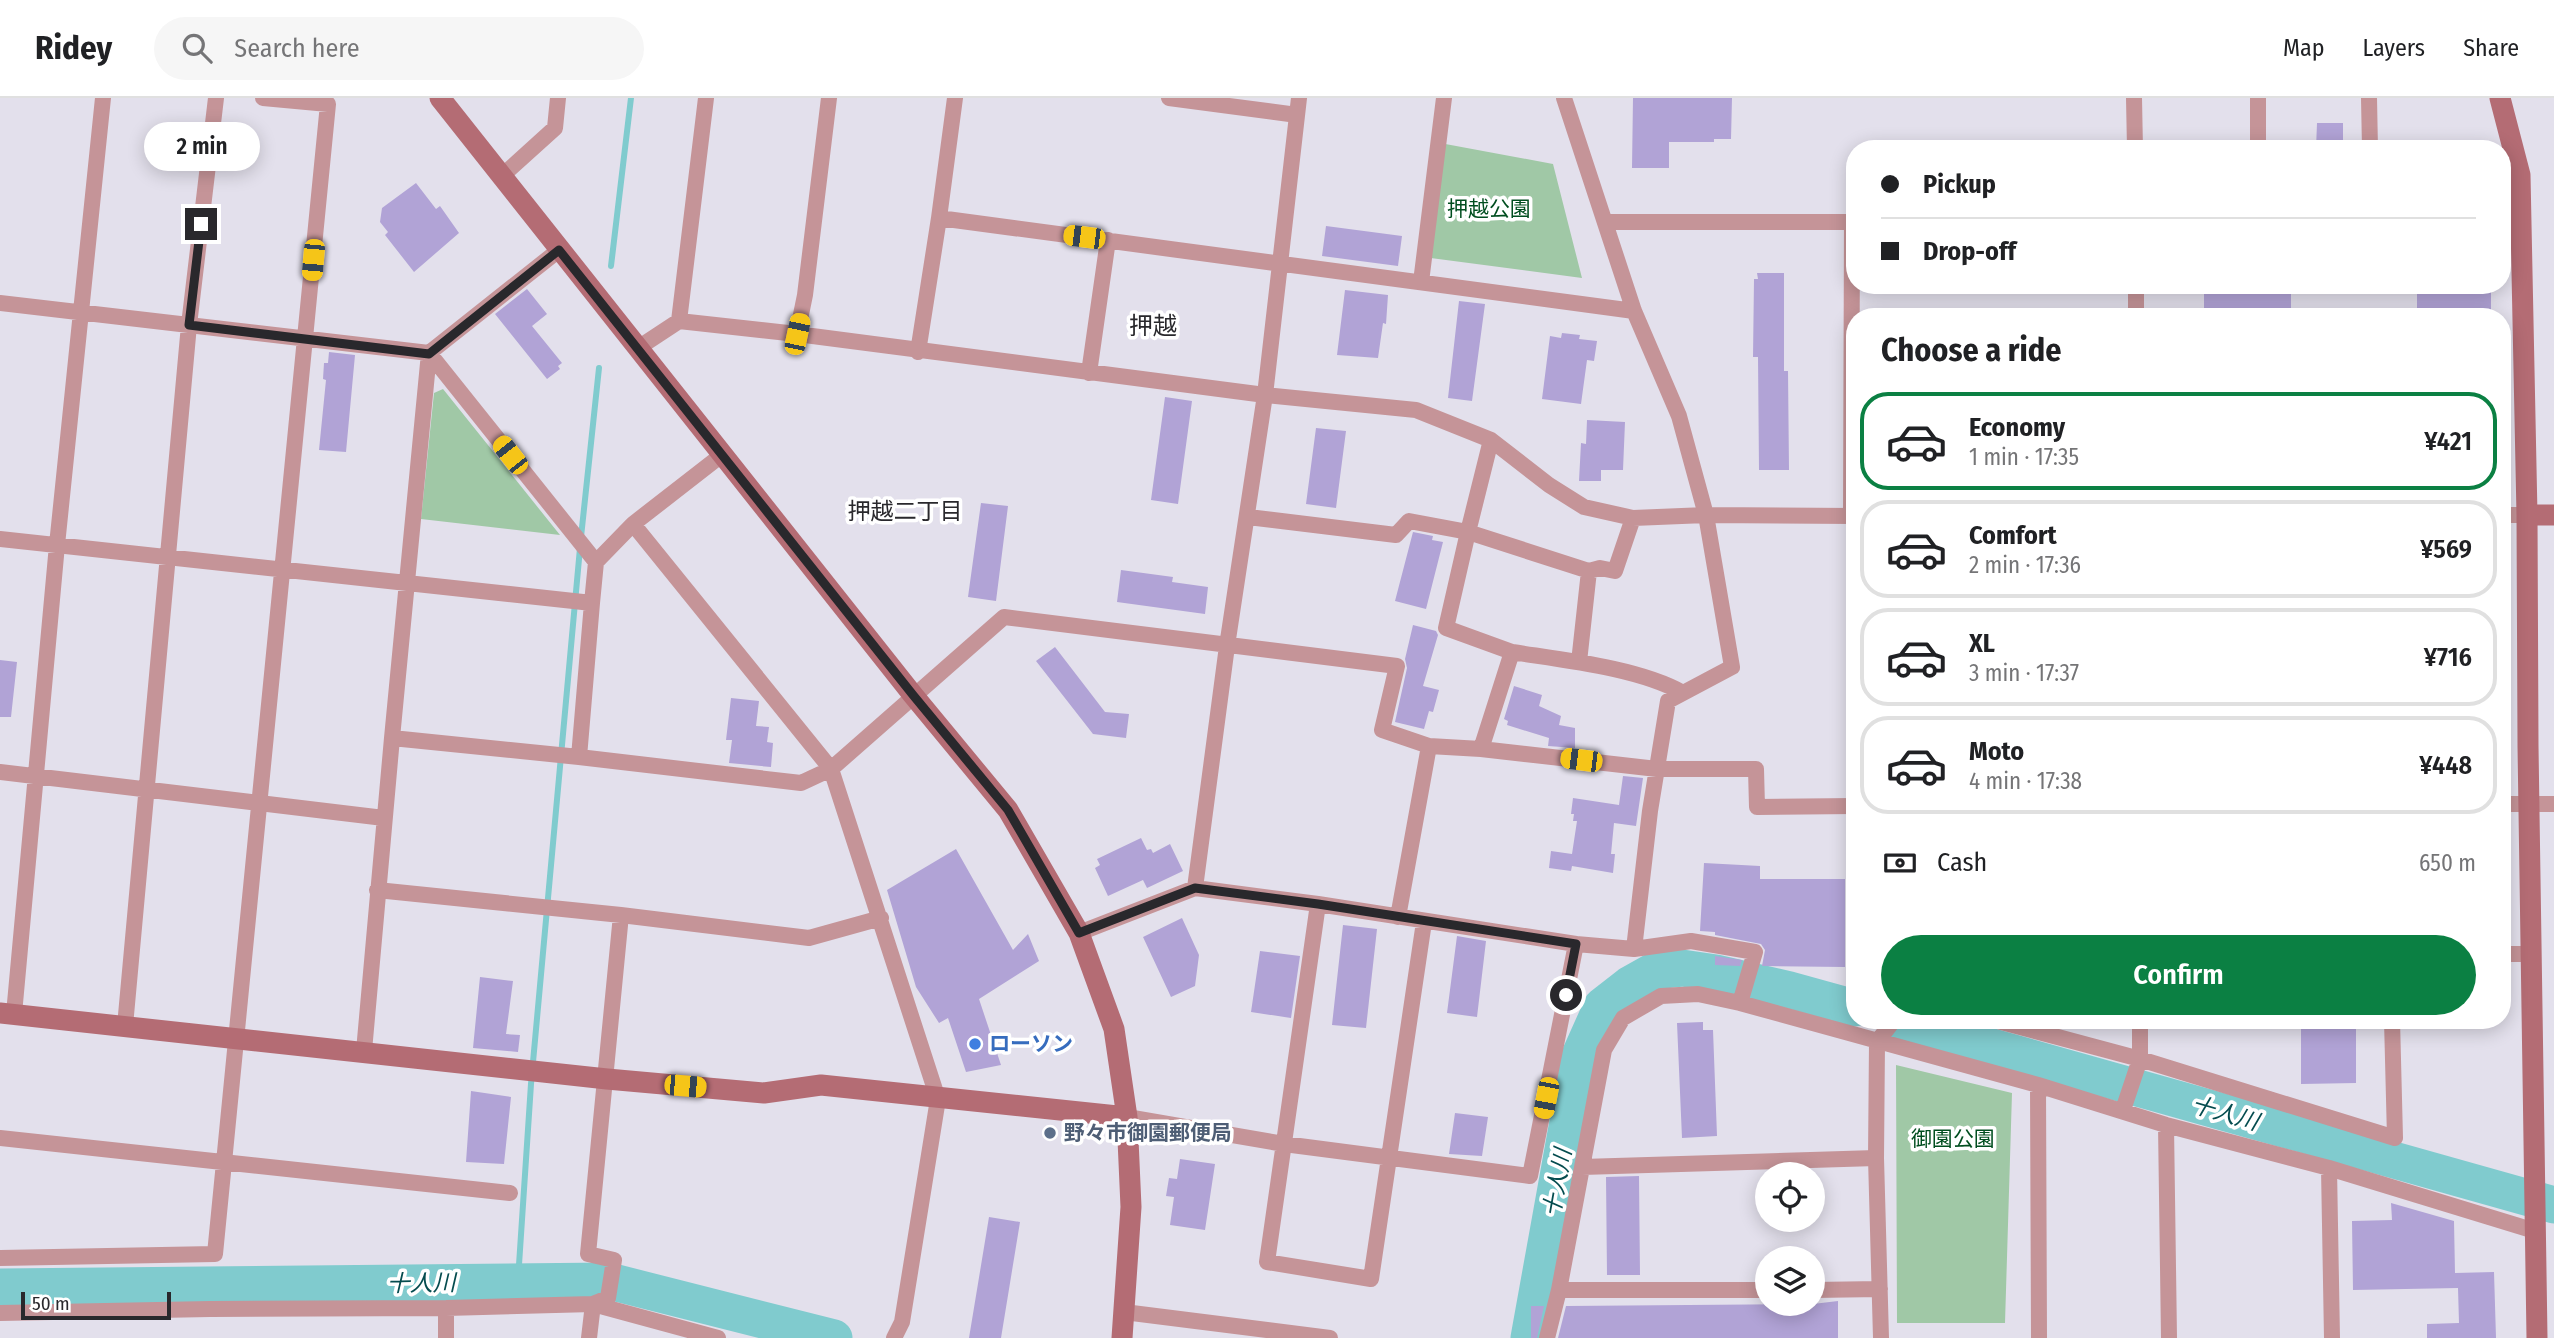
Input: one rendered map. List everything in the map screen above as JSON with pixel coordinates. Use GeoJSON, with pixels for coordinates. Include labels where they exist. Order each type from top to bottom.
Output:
{"type":"FeatureCollection","features":[{"type":"Feature","properties":{"kind":"street"},"geometry":{"type":"LineString","coordinates":[[103,98],[36,776],[7,1013],[607,1079],[764,1093],[821,1085],[938,1099],[1127,1116],[1284,1144],[1530,1176],[1576,944]]}},
{"type":"Feature","properties":{"kind":"street"},"geometry":{"type":"LineString","coordinates":[[125,1026],[189,325],[216,98]]}},
{"type":"Feature","properties":{"kind":"street"},"geometry":{"type":"LineString","coordinates":[[0,1258],[215,1254],[328,104],[263,98]]}},
{"type":"Feature","properties":{"kind":"street"},"geometry":{"type":"LineString","coordinates":[[440,98],[913,695],[1008,810],[1079,933],[1114,1029],[1127,1116],[1131,1208],[1122,1338]]}},
{"type":"Feature","properties":{"kind":"street"},"geometry":{"type":"LineString","coordinates":[[502,176],[555,128],[558,98]]}},
{"type":"Feature","properties":{"kind":"street"},"geometry":{"type":"LineString","coordinates":[[679,321],[706,98]]}},
{"type":"Feature","properties":{"kind":"street"},"geometry":{"type":"LineString","coordinates":[[797,334],[805,295],[829,98]]}},
{"type":"Feature","properties":{"kind":"street"},"geometry":{"type":"LineString","coordinates":[[918,352],[955,98]]}},
{"type":"Feature","properties":{"kind":"street"},"geometry":{"type":"LineString","coordinates":[[1169,98],[1297,115]]}},
{"type":"Feature","properties":{"kind":"street"},"geometry":{"type":"LineString","coordinates":[[1195,888],[1227,646],[1265,396],[1299,98]]}},
{"type":"Feature","properties":{"kind":"street"},"geometry":{"type":"LineString","coordinates":[[1421,282],[1444,98]]}},
{"type":"Feature","properties":{"kind":"street"},"geometry":{"type":"LineString","coordinates":[[1564,98],[1633,311],[1679,416],[1706,515],[1732,667],[1668,701],[1634,949]]}},
{"type":"Feature","properties":{"kind":"street"},"geometry":{"type":"LineString","coordinates":[[2134,98],[2135,140]]}},
{"type":"Feature","properties":{"kind":"street"},"geometry":{"type":"LineString","coordinates":[[2258,98],[2258,140]]}},
{"type":"Feature","properties":{"kind":"street"},"geometry":{"type":"LineString","coordinates":[[2369,98],[2370,140]]}},
{"type":"Feature","properties":{"kind":"street"},"geometry":{"type":"LineString","coordinates":[[2500,98],[2511,140]]}},
{"type":"Feature","properties":{"kind":"street"},"geometry":{"type":"LineString","coordinates":[[2511,140],[2520,175],[2537,1338]]}},
{"type":"Feature","properties":{"kind":"street"},"geometry":{"type":"LineString","coordinates":[[939,218],[1633,311]]}},
{"type":"Feature","properties":{"kind":"street"},"geometry":{"type":"LineString","coordinates":[[1606,222],[1846,222]]}},
{"type":"Feature","properties":{"kind":"street"},"geometry":{"type":"LineString","coordinates":[[1089,373],[1108,240]]}},
{"type":"Feature","properties":{"kind":"street"},"geometry":{"type":"LineString","coordinates":[[364,1051],[429,354],[559,250]]}},
{"type":"Feature","properties":{"kind":"street"},"geometry":{"type":"LineString","coordinates":[[0,303],[429,354],[593,558]]}},
{"type":"Feature","properties":{"kind":"street"},"geometry":{"type":"LineString","coordinates":[[638,348],[679,321],[1265,396],[1416,410],[1491,440],[1549,485],[1584,507],[1633,519],[1706,515],[1846,516]]}},
{"type":"Feature","properties":{"kind":"street"},"geometry":{"type":"LineString","coordinates":[[1491,440],[1446,628],[1512,652],[1579,662],[1666,684],[1683,693]]}},
{"type":"Feature","properties":{"kind":"street"},"geometry":{"type":"LineString","coordinates":[[567,756],[582,602],[593,558],[723,454]]}},
{"type":"Feature","properties":{"kind":"street"},"geometry":{"type":"LineString","coordinates":[[2511,515],[2554,515]]}},
{"type":"Feature","properties":{"kind":"street"},"geometry":{"type":"LineString","coordinates":[[1248,517],[1396,535],[1409,521],[1468,532],[1588,571],[1600,568],[1615,571],[1633,519]]}},
{"type":"Feature","properties":{"kind":"street"},"geometry":{"type":"LineString","coordinates":[[633,524],[831,769],[881,918],[938,1099],[902,1322],[894,1338]]}},
{"type":"Feature","properties":{"kind":"street"},"geometry":{"type":"LineString","coordinates":[[0,539],[582,602]]}},
{"type":"Feature","properties":{"kind":"street"},"geometry":{"type":"LineString","coordinates":[[1579,662],[1588,571]]}},
{"type":"Feature","properties":{"kind":"street"},"geometry":{"type":"LineString","coordinates":[[392,738],[801,783],[831,769],[1004,617],[1396,666],[1381,730],[1429,746],[1481,748],[1657,769],[1756,769],[1757,807],[1846,806]]}},
{"type":"Feature","properties":{"kind":"street"},"geometry":{"type":"LineString","coordinates":[[1481,748],[1512,652]]}},
{"type":"Feature","properties":{"kind":"street"},"geometry":{"type":"LineString","coordinates":[[1398,918],[1429,746]]}},
{"type":"Feature","properties":{"kind":"street"},"geometry":{"type":"LineString","coordinates":[[0,772],[384,818]]}},
{"type":"Feature","properties":{"kind":"street"},"geometry":{"type":"LineString","coordinates":[[2511,804],[2554,804]]}},
{"type":"Feature","properties":{"kind":"street"},"geometry":{"type":"LineString","coordinates":[[1079,933],[1195,888],[1576,944],[1634,949],[1691,941],[1755,952],[1741,998]]}},
{"type":"Feature","properties":{"kind":"street"},"geometry":{"type":"LineString","coordinates":[[377,890],[810,938],[881,918]]}},
{"type":"Feature","properties":{"kind":"street"},"geometry":{"type":"LineString","coordinates":[[1318,904],[1268,1262],[1371,1279],[1424,922]]}},
{"type":"Feature","properties":{"kind":"street"},"geometry":{"type":"LineString","coordinates":[[589,1338],[614,1260],[588,1254],[621,915]]}},
{"type":"Feature","properties":{"kind":"street"},"geometry":{"type":"LineString","coordinates":[[2511,954],[2531,954]]}},
{"type":"Feature","properties":{"kind":"street"},"geometry":{"type":"LineString","coordinates":[[1547,1338],[1559,1290],[1604,1050],[1623,1018],[1661,996],[1698,994],[1741,998],[1846,1023]]}},
{"type":"Feature","properties":{"kind":"street"},"geometry":{"type":"LineString","coordinates":[[2041,1029],[2395,1138],[2392,1029]]}},
{"type":"Feature","properties":{"kind":"street"},"geometry":{"type":"LineString","coordinates":[[2124,1106],[2140,1059],[2140,1029]]}},
{"type":"Feature","properties":{"kind":"street"},"geometry":{"type":"LineString","coordinates":[[1881,1338],[1876,1158],[1885,1032],[2038,1084],[2124,1106],[2165,1125],[2535,1225]]}},
{"type":"Feature","properties":{"kind":"street"},"geometry":{"type":"LineString","coordinates":[[2038,1084],[2039,1338]]}},
{"type":"Feature","properties":{"kind":"street"},"geometry":{"type":"LineString","coordinates":[[2165,1125],[2169,1338]]}},
{"type":"Feature","properties":{"kind":"street"},"geometry":{"type":"LineString","coordinates":[[0,1138],[510,1193]]}},
{"type":"Feature","properties":{"kind":"street"},"geometry":{"type":"LineString","coordinates":[[1582,1167],[1876,1158]]}},
{"type":"Feature","properties":{"kind":"street"},"geometry":{"type":"LineString","coordinates":[[2329,1168],[2332,1338]]}},
{"type":"Feature","properties":{"kind":"street"},"geometry":{"type":"LineString","coordinates":[[1559,1290],[1755,1290]]}},
{"type":"Feature","properties":{"kind":"street"},"geometry":{"type":"LineString","coordinates":[[1825,1290],[1880,1290]]}},
{"type":"Feature","properties":{"kind":"street"},"geometry":{"type":"LineString","coordinates":[[0,1313],[446,1308],[601,1301],[718,1338]]}},
{"type":"Feature","properties":{"kind":"street"},"geometry":{"type":"LineString","coordinates":[[446,1308],[446,1338]]}},
{"type":"Feature","properties":{"kind":"street"},"geometry":{"type":"LineString","coordinates":[[1124,1312],[1330,1338]]}},
{"type":"Feature","properties":{"kind":"green space","name":"押越公園"},"geometry":{"type":"Polygon","coordinates":[[[1440,143],[1553,164],[1582,278],[1423,257],[1440,143]]]}},
{"type":"Feature","properties":{"kind":"green space"},"geometry":{"type":"Polygon","coordinates":[[[443,389],[560,535],[421,519],[434,393],[443,389]]]}},
{"type":"Feature","properties":{"kind":"green space","name":"御園公園"},"geometry":{"type":"Polygon","coordinates":[[[1896,1065],[2012,1093],[2005,1323],[1897,1323],[1896,1065]]]}},
{"type":"Feature","properties":{"kind":"building"},"geometry":{"type":"Polygon","coordinates":[[[1633,98],[1732,98],[1731,139],[1714,139],[1714,142],[1669,142],[1669,168],[1632,168],[1633,98]]]}},
{"type":"Feature","properties":{"kind":"building"},"geometry":{"type":"Polygon","coordinates":[[[2317,123],[2343,123],[2343,140],[2316,140],[2317,123]]]}},
{"type":"Feature","properties":{"kind":"building"},"geometry":{"type":"Polygon","coordinates":[[[416,183],[436,209],[440,206],[459,233],[414,272],[385,235],[388,232],[380,222],[382,208],[416,183]]]}},
{"type":"Feature","properties":{"kind":"building"},"geometry":{"type":"Polygon","coordinates":[[[1326,226],[1402,236],[1398,266],[1322,256],[1326,226]]]}},
{"type":"Feature","properties":{"kind":"building"},"geometry":{"type":"Polygon","coordinates":[[[1757,273],[1784,273],[1784,371],[1788,371],[1789,470],[1759,470],[1758,357],[1753,357],[1754,279],[1758,279],[1757,273]]]}},
{"type":"Feature","properties":{"kind":"building"},"geometry":{"type":"Polygon","coordinates":[[[527,289],[547,314],[532,326],[562,363],[558,366],[560,369],[547,379],[495,314],[527,289]]]}},
{"type":"Feature","properties":{"kind":"building"},"geometry":{"type":"Polygon","coordinates":[[[1345,290],[1388,295],[1386,324],[1383,323],[1378,358],[1337,355],[1345,290]]]}},
{"type":"Feature","properties":{"kind":"building"},"geometry":{"type":"Polygon","coordinates":[[[2204,294],[2291,294],[2291,308],[2204,308],[2204,294]]]}},
{"type":"Feature","properties":{"kind":"building"},"geometry":{"type":"Polygon","coordinates":[[[2417,294],[2491,294],[2491,308],[2417,308],[2417,294]]]}},
{"type":"Feature","properties":{"kind":"building"},"geometry":{"type":"Polygon","coordinates":[[[1459,301],[1485,304],[1472,401],[1448,398],[1459,301]]]}},
{"type":"Feature","properties":{"kind":"building"},"geometry":{"type":"Polygon","coordinates":[[[1562,333],[1597,341],[1594,361],[1587,360],[1581,404],[1542,399],[1550,336],[1561,338],[1562,333]]]}},
{"type":"Feature","properties":{"kind":"building"},"geometry":{"type":"Polygon","coordinates":[[[329,352],[355,355],[346,452],[319,450],[326,380],[323,379],[324,363],[328,363],[329,352]]]}},
{"type":"Feature","properties":{"kind":"building"},"geometry":{"type":"Polygon","coordinates":[[[1165,397],[1192,401],[1178,504],[1151,500],[1165,397]]]}},
{"type":"Feature","properties":{"kind":"building"},"geometry":{"type":"Polygon","coordinates":[[[1587,420],[1625,422],[1623,470],[1601,470],[1601,481],[1579,481],[1581,443],[1586,444],[1587,420]]]}},
{"type":"Feature","properties":{"kind":"building"},"geometry":{"type":"Polygon","coordinates":[[[1316,428],[1346,431],[1336,508],[1306,504],[1316,428]]]}},
{"type":"Feature","properties":{"kind":"building"},"geometry":{"type":"Polygon","coordinates":[[[981,503],[1008,506],[996,601],[968,597],[981,503]]]}},
{"type":"Feature","properties":{"kind":"building"},"geometry":{"type":"Polygon","coordinates":[[[1413,532],[1433,536],[1432,540],[1443,542],[1426,609],[1395,601],[1413,532]]]}},
{"type":"Feature","properties":{"kind":"building"},"geometry":{"type":"Polygon","coordinates":[[[1121,570],[1173,577],[1172,582],[1208,587],[1205,614],[1117,602],[1121,570]]]}},
{"type":"Feature","properties":{"kind":"building"},"geometry":{"type":"Polygon","coordinates":[[[1413,625],[1436,631],[1438,635],[1423,686],[1439,690],[1433,712],[1429,711],[1424,729],[1395,722],[1413,625]]]}},
{"type":"Feature","properties":{"kind":"building"},"geometry":{"type":"Polygon","coordinates":[[[1055,647],[1105,712],[1129,714],[1126,738],[1093,734],[1036,661],[1055,647]]]}},
{"type":"Feature","properties":{"kind":"building"},"geometry":{"type":"Polygon","coordinates":[[[0,660],[17,662],[11,717],[0,717],[0,660]]]}},
{"type":"Feature","properties":{"kind":"building"},"geometry":{"type":"Polygon","coordinates":[[[1514,686],[1542,695],[1539,706],[1561,716],[1559,725],[1575,728],[1575,748],[1548,746],[1549,738],[1507,725],[1508,721],[1504,719],[1514,686]]]}},
{"type":"Feature","properties":{"kind":"building"},"geometry":{"type":"Polygon","coordinates":[[[731,698],[759,701],[756,726],[769,727],[767,742],[773,743],[771,767],[729,763],[732,740],[726,740],[731,698]]]}},
{"type":"Feature","properties":{"kind":"building"},"geometry":{"type":"Polygon","coordinates":[[[1623,776],[1643,778],[1636,826],[1614,823],[1611,854],[1615,854],[1613,873],[1572,866],[1571,871],[1549,868],[1551,851],[1572,854],[1577,821],[1573,821],[1574,814],[1571,814],[1573,798],[1619,805],[1623,776]]]}},
{"type":"Feature","properties":{"kind":"building"},"geometry":{"type":"Polygon","coordinates":[[[1141,838],[1147,850],[1151,849],[1153,853],[1170,844],[1183,871],[1147,888],[1143,880],[1108,896],[1095,868],[1100,865],[1097,859],[1141,838]]]}},
{"type":"Feature","properties":{"kind":"building"},"geometry":{"type":"Polygon","coordinates":[[[956,849],[1013,950],[1028,934],[1039,961],[979,999],[1001,1065],[966,1072],[948,1018],[939,1023],[916,987],[887,890],[956,849]]]}},
{"type":"Feature","properties":{"kind":"building"},"geometry":{"type":"Polygon","coordinates":[[[1704,863],[1760,866],[1760,879],[1845,879],[1845,967],[1762,966],[1765,950],[1761,944],[1715,935],[1715,932],[1700,931],[1704,863]]]}},
{"type":"Feature","properties":{"kind":"building"},"geometry":{"type":"Polygon","coordinates":[[[1182,918],[1199,955],[1195,986],[1171,997],[1143,937],[1182,918]]]}},
{"type":"Feature","properties":{"kind":"building"},"geometry":{"type":"Polygon","coordinates":[[[1343,925],[1377,929],[1366,1028],[1332,1025],[1343,925]]]}},
{"type":"Feature","properties":{"kind":"building"},"geometry":{"type":"Polygon","coordinates":[[[1457,936],[1486,941],[1477,1017],[1447,1013],[1457,936]]]}},
{"type":"Feature","properties":{"kind":"building"},"geometry":{"type":"Polygon","coordinates":[[[1260,951],[1300,956],[1291,1018],[1251,1012],[1260,951]]]}},
{"type":"Feature","properties":{"kind":"building"},"geometry":{"type":"Polygon","coordinates":[[[1715,956],[1742,960],[1740,966],[1715,965],[1715,956]]]}},
{"type":"Feature","properties":{"kind":"building"},"geometry":{"type":"Polygon","coordinates":[[[480,977],[513,981],[506,1034],[520,1035],[518,1052],[473,1048],[480,977]]]}},
{"type":"Feature","properties":{"kind":"building"},"geometry":{"type":"Polygon","coordinates":[[[1703,1022],[1703,1030],[1713,1030],[1717,1136],[1682,1138],[1677,1023],[1703,1022]]]}},
{"type":"Feature","properties":{"kind":"building"},"geometry":{"type":"Polygon","coordinates":[[[2301,1029],[2356,1029],[2356,1083],[2301,1084],[2301,1029]]]}},
{"type":"Feature","properties":{"kind":"building"},"geometry":{"type":"Polygon","coordinates":[[[471,1091],[511,1097],[504,1164],[466,1162],[471,1091]]]}},
{"type":"Feature","properties":{"kind":"building"},"geometry":{"type":"Polygon","coordinates":[[[1455,1113],[1488,1117],[1482,1156],[1449,1154],[1455,1113]]]}},
{"type":"Feature","properties":{"kind":"building"},"geometry":{"type":"Polygon","coordinates":[[[1180,1159],[1215,1164],[1205,1230],[1170,1225],[1174,1197],[1166,1196],[1169,1178],[1177,1179],[1180,1159]]]}},
{"type":"Feature","properties":{"kind":"building"},"geometry":{"type":"Polygon","coordinates":[[[1639,1176],[1640,1275],[1607,1275],[1606,1177],[1639,1176]]]}},
{"type":"Feature","properties":{"kind":"building"},"geometry":{"type":"Polygon","coordinates":[[[2391,1203],[2454,1221],[2455,1273],[2494,1272],[2496,1338],[2427,1338],[2427,1324],[2459,1323],[2458,1288],[2353,1290],[2352,1221],[2392,1220],[2391,1203]]]}},
{"type":"Feature","properties":{"kind":"building"},"geometry":{"type":"Polygon","coordinates":[[[989,1217],[1020,1222],[1001,1338],[969,1338],[989,1217]]]}},
{"type":"Feature","properties":{"kind":"building"},"geometry":{"type":"Polygon","coordinates":[[[1838,1301],[1838,1338],[1558,1338],[1566,1306],[1755,1304],[1755,1316],[1825,1316],[1825,1303],[1838,1301]]]}},
{"type":"Feature","properties":{"kind":"building"},"geometry":{"type":"Polygon","coordinates":[[[1531,1306],[1544,1306],[1537,1338],[1531,1338],[1531,1306]]]}},
{"type":"Feature","properties":{"kind":"waterway"},"geometry":{"type":"LineString","coordinates":[[611,266],[631,98]]}},
{"type":"Feature","properties":{"kind":"waterway"},"geometry":{"type":"LineString","coordinates":[[581,537],[599,368]]}},
{"type":"Feature","properties":{"kind":"waterway"},"geometry":{"type":"LineString","coordinates":[[518,1280],[531,1084],[580,548]]}},
{"type":"Feature","properties":{"kind":"waterway","name":"十人川"},"geometry":{"type":"LineString","coordinates":[[1529,1338],[1580,1055],[1602,1006],[1629,985],[1654,971],[1682,968],[1716,973],[1846,1006]]}},
{"type":"Feature","properties":{"kind":"waterway","name":"十人川"},"geometry":{"type":"LineString","coordinates":[[1928,1029],[2554,1205]]}},
{"type":"Feature","properties":{"kind":"waterway","name":"十人川"},"geometry":{"type":"LineString","coordinates":[[0,1287],[609,1281],[834,1338]]}},
{"type":"Feature","properties":{"kind":"place","name":"ローソン"},"geometry":{"type":"Point","coordinates":[975,1044]}},
{"type":"Feature","properties":{"kind":"place","name":"野々市御園郵便局"},"geometry":{"type":"Point","coordinates":[1050,1133]}},
{"type":"Feature","properties":{"kind":"district","name":"押越"},"geometry":{"type":"Point","coordinates":[1153,326]}},
{"type":"Feature","properties":{"kind":"district","name":"押越二丁目"},"geometry":{"type":"Point","coordinates":[905,511]}},
{"type":"Feature","properties":{"kind":"route"},"geometry":{"type":"LineString","coordinates":[[201,224],[189,325],[429,354],[559,250],[913,695],[1008,810],[1079,933],[1195,888],[1576,944],[1566,995]]}}]}
